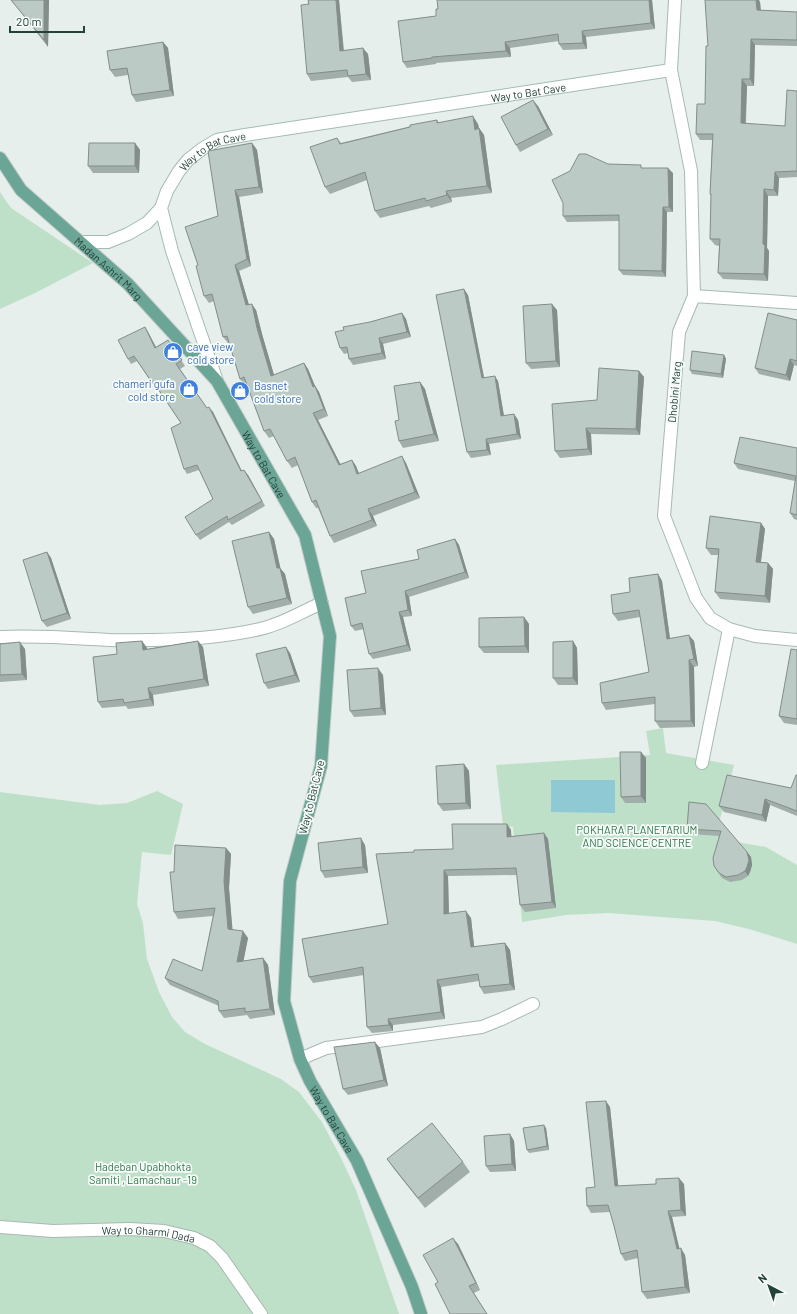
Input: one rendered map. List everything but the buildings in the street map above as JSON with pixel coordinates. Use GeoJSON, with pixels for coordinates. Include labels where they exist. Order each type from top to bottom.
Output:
{"type":"FeatureCollection","features":[{"type":"Feature","properties":{"kind":"main road","name":"Madan Ashrit Marg"},"geometry":{"type":"LineString","coordinates":[[0,158],[21,190],[128,284],[217,381]]}},
{"type":"Feature","properties":{"kind":"main road","name":"Way to Bat Cave"},"geometry":{"type":"LineString","coordinates":[[217,381],[305,534],[330,636],[321,766],[290,881],[284,1001],[300,1059],[310,1081],[357,1161],[412,1287],[422,1314]]}},
{"type":"Feature","properties":{"kind":"street"},"geometry":{"type":"LineString","coordinates":[[671,70],[675,0]]}},
{"type":"Feature","properties":{"kind":"street","name":"Way to Bat Cave"},"geometry":{"type":"LineString","coordinates":[[217,381],[172,251],[161,208],[167,191],[179,171],[188,160],[217,140],[671,70]]}},
{"type":"Feature","properties":{"kind":"street","name":"Dhobini Marg"},"geometry":{"type":"LineString","coordinates":[[671,70],[691,171],[694,296],[679,332],[664,516],[696,598],[710,618],[729,629],[755,636],[797,640]]}},
{"type":"Feature","properties":{"kind":"street"},"geometry":{"type":"LineString","coordinates":[[81,242],[108,242],[128,234],[148,223],[161,208]]}},
{"type":"Feature","properties":{"kind":"street"},"geometry":{"type":"LineString","coordinates":[[694,296],[797,303]]}},
{"type":"Feature","properties":{"kind":"street"},"geometry":{"type":"LineString","coordinates":[[0,637],[25,636],[110,640],[167,640],[227,634],[264,628],[322,603]]}},
{"type":"Feature","properties":{"kind":"street"},"geometry":{"type":"LineString","coordinates":[[702,763],[729,629]]}},
{"type":"Feature","properties":{"kind":"street"},"geometry":{"type":"LineString","coordinates":[[300,1059],[326,1048],[482,1027],[532,1004]]}},
{"type":"Feature","properties":{"kind":"street","name":"Way to Gharmi Dada"},"geometry":{"type":"LineString","coordinates":[[0,1227],[53,1231],[164,1231],[194,1238],[210,1246],[222,1258],[261,1314]]}},
{"type":"Feature","properties":{"kind":"green space"},"geometry":{"type":"Polygon","coordinates":[[[0,192],[11,208],[93,263],[0,309],[0,192]]]}},
{"type":"Feature","properties":{"kind":"green space","name":"POKHARA PLANETARIUM AND SCIENCE CENTRE"},"geometry":{"type":"Polygon","coordinates":[[[663,728],[666,753],[734,765],[716,835],[731,841],[766,847],[797,865],[797,944],[749,929],[715,921],[608,913],[566,915],[522,922],[513,827],[503,826],[496,765],[650,755],[646,731],[663,728]]]}},
{"type":"Feature","properties":{"kind":"green space","name":"Hadeban Upabhokta Samiti , Lamachaur -19"},"geometry":{"type":"Polygon","coordinates":[[[157,791],[183,804],[171,855],[142,852],[137,904],[143,923],[147,959],[159,992],[172,1017],[185,1032],[205,1044],[281,1079],[299,1092],[322,1122],[356,1190],[399,1314],[0,1314],[0,792],[100,805],[127,803],[157,791]]]}},
{"type":"Feature","properties":{"kind":"water"},"geometry":{"type":"Polygon","coordinates":[[[551,780],[615,780],[615,813],[551,812],[551,780]]]}},
{"type":"Feature","properties":{"kind":"place","name":"cave view cold store"},"geometry":{"type":"Point","coordinates":[173,352]}},
{"type":"Feature","properties":{"kind":"place","name":"chameri gufa cold store"},"geometry":{"type":"Point","coordinates":[189,389]}},
{"type":"Feature","properties":{"kind":"place","name":"Basnet cold store"},"geometry":{"type":"Point","coordinates":[240,391]}}]}
